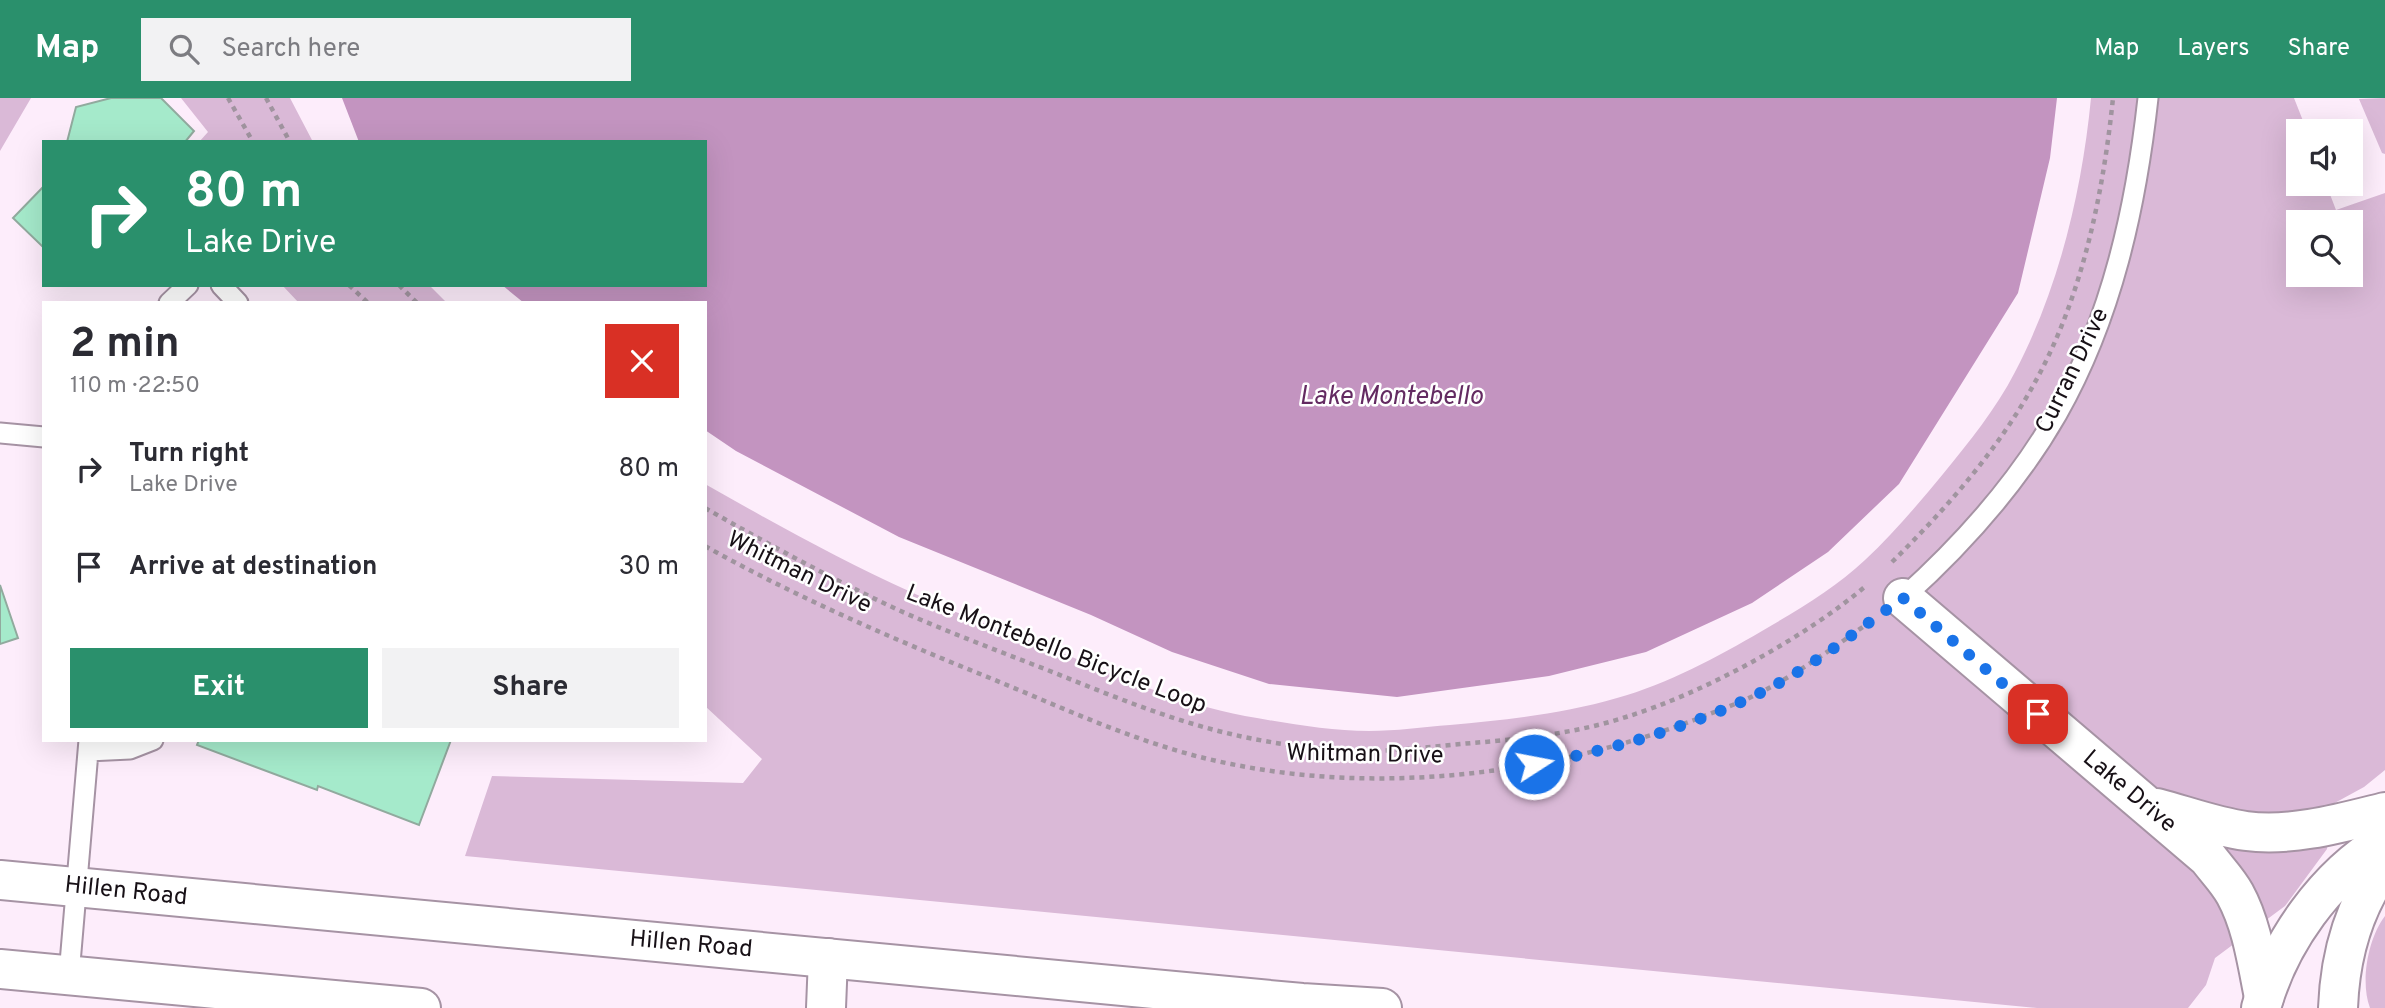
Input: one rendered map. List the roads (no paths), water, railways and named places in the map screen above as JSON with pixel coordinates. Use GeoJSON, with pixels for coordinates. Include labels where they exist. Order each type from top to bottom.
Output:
{"type":"FeatureCollection","features":[{"type":"Feature","properties":{"kind":"main road","name":"Lake Drive"},"geometry":{"type":"LineString","coordinates":[[1887,582],[2208,858],[2235,893],[2245,917],[2256,954],[2262,1002]]}},
{"type":"Feature","properties":{"kind":"main road"},"geometry":{"type":"LineString","coordinates":[[2145,805],[2232,829],[2271,832],[2324,826],[2385,812]]}},
{"type":"Feature","properties":{"kind":"main road"},"geometry":{"type":"LineString","coordinates":[[2262,1002],[2281,957],[2306,916],[2331,884],[2366,852],[2385,841]]}},
{"type":"Feature","properties":{"kind":"main road"},"geometry":{"type":"LineString","coordinates":[[2338,1008],[2344,949],[2362,901],[2385,864]]}},
{"type":"Feature","properties":{"kind":"main road","name":"Hillen Road"},"geometry":{"type":"LineString","coordinates":[[0,880],[828,958],[1302,1006],[1382,1008]]}},
{"type":"Feature","properties":{"kind":"main road"},"geometry":{"type":"LineString","coordinates":[[826,1008],[828,958]]}},
{"type":"Feature","properties":{"kind":"main road"},"geometry":{"type":"LineString","coordinates":[[0,969],[421,1008]]}},
{"type":"Feature","properties":{"kind":"lane","name":"Curran Drive"},"geometry":{"type":"LineString","coordinates":[[1887,582],[1939,566],[1986,516],[2057,413],[2108,299],[2132,209],[2148,98]]}},
{"type":"Feature","properties":{"kind":"lane"},"geometry":{"type":"LineString","coordinates":[[171,301],[186,287]]}},
{"type":"Feature","properties":{"kind":"lane"},"geometry":{"type":"LineString","coordinates":[[222,287],[236,301]]}},
{"type":"Feature","properties":{"kind":"lane"},"geometry":{"type":"LineString","coordinates":[[0,433],[42,437]]}},
{"type":"Feature","properties":{"kind":"lane"},"geometry":{"type":"LineString","coordinates":[[69,975],[88,746],[130,750],[148,742]]}},
{"type":"Feature","properties":{"kind":"water","name":"Lake Montebello"},"geometry":{"type":"Polygon","coordinates":[[[342,98],[2057,98],[2050,158],[2018,293],[1899,484],[1828,552],[1752,603],[1646,652],[1549,676],[1397,697],[1269,684],[1172,652],[1091,615],[899,537],[736,451],[707,431],[707,301],[522,301],[504,287],[707,287],[707,140],[358,140],[342,98]]]}}]}
